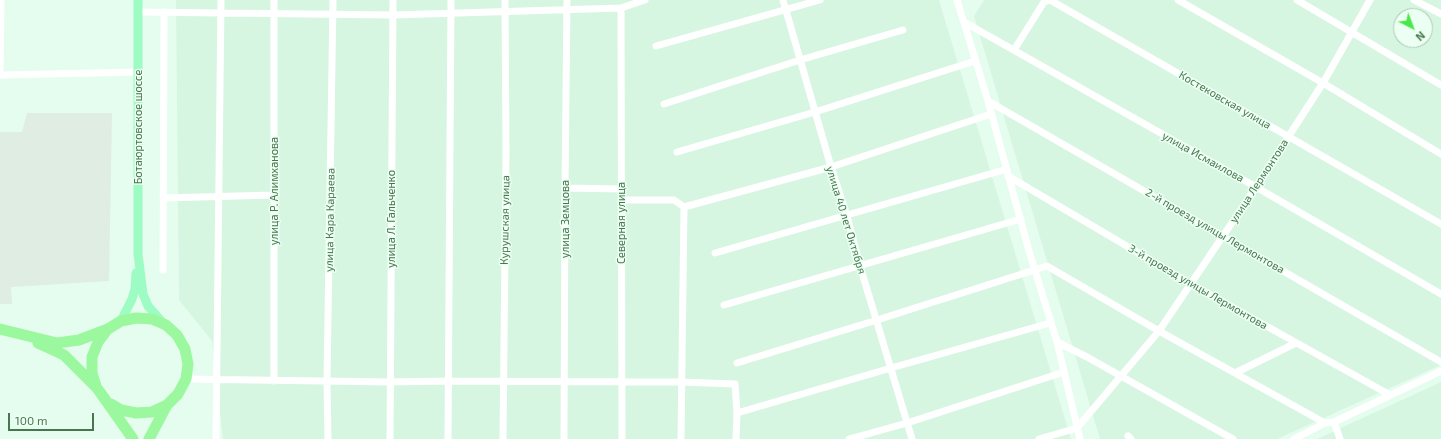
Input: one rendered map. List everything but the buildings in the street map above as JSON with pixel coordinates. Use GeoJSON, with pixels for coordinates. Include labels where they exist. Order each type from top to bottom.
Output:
{"type":"FeatureCollection","features":[{"type":"Feature","properties":{"kind":"highway"},"geometry":{"type":"LineString","coordinates":[[0,329],[57,343],[79,340],[108,329],[121,321],[136,318],[152,319],[166,325],[177,335],[185,349],[188,364],[186,379],[178,394],[167,405],[149,439]]}},
{"type":"Feature","properties":{"kind":"highway"},"geometry":{"type":"LineString","coordinates":[[97,388],[92,373],[92,357],[98,342],[108,329]]}},
{"type":"Feature","properties":{"kind":"highway"},"geometry":{"type":"LineString","coordinates":[[17,334],[64,355],[97,388],[133,439]]}},
{"type":"Feature","properties":{"kind":"highway"},"geometry":{"type":"LineString","coordinates":[[107,401],[120,410],[136,414],[152,412],[167,405]]}},
{"type":"Feature","properties":{"kind":"main road","name":"Ботаюртовское шоссе"},"geometry":{"type":"LineString","coordinates":[[138,0],[138,254]]}},
{"type":"Feature","properties":{"kind":"main road"},"geometry":{"type":"LineString","coordinates":[[121,321],[132,299],[135,289],[138,254]]}},
{"type":"Feature","properties":{"kind":"main road"},"geometry":{"type":"LineString","coordinates":[[138,254],[143,294],[148,306],[166,325]]}},
{"type":"Feature","properties":{"kind":"street"},"geometry":{"type":"LineString","coordinates":[[1,0],[0,75],[138,72]]}},
{"type":"Feature","properties":{"kind":"street"},"geometry":{"type":"LineString","coordinates":[[216,439],[218,380],[221,0]]}},
{"type":"Feature","properties":{"kind":"street","name":"улица Р. Алимханова"},"geometry":{"type":"LineString","coordinates":[[274,0],[274,381]]}},
{"type":"Feature","properties":{"kind":"street","name":"улица Кара Караева"},"geometry":{"type":"LineString","coordinates":[[328,439],[327,381],[333,0]]}},
{"type":"Feature","properties":{"kind":"street","name":"улица Л. Гальченко"},"geometry":{"type":"LineString","coordinates":[[390,439],[393,0]]}},
{"type":"Feature","properties":{"kind":"street"},"geometry":{"type":"LineString","coordinates":[[448,439],[451,0]]}},
{"type":"Feature","properties":{"kind":"street","name":"Курушская улица"},"geometry":{"type":"LineString","coordinates":[[503,439],[506,152],[505,0]]}},
{"type":"Feature","properties":{"kind":"street","name":"улица Земцова"},"geometry":{"type":"LineString","coordinates":[[564,439],[567,0]]}},
{"type":"Feature","properties":{"kind":"street"},"geometry":{"type":"LineString","coordinates":[[138,12],[333,15],[451,14],[621,8],[645,0]]}},
{"type":"Feature","properties":{"kind":"street","name":"улица 40 лет Октября"},"geometry":{"type":"LineString","coordinates":[[783,0],[831,168],[847,216],[860,266],[912,439]]}},
{"type":"Feature","properties":{"kind":"street"},"geometry":{"type":"LineString","coordinates":[[656,46],[820,0]]}},
{"type":"Feature","properties":{"kind":"street"},"geometry":{"type":"LineString","coordinates":[[957,0],[988,101],[1020,219],[1050,323],[1057,342],[1080,439]]}},
{"type":"Feature","properties":{"kind":"street"},"geometry":{"type":"LineString","coordinates":[[1014,50],[1044,2],[1051,0]]}},
{"type":"Feature","properties":{"kind":"street","name":"Костековская улица"},"geometry":{"type":"LineString","coordinates":[[1051,0],[1441,224]]}},
{"type":"Feature","properties":{"kind":"street"},"geometry":{"type":"LineString","coordinates":[[1178,0],[1323,83],[1441,154]]}},
{"type":"Feature","properties":{"kind":"street"},"geometry":{"type":"LineString","coordinates":[[1297,0],[1441,85]]}},
{"type":"Feature","properties":{"kind":"street","name":"улица Лермонтова"},"geometry":{"type":"LineString","coordinates":[[1077,428],[1159,331],[1256,187],[1323,83],[1370,0]]}},
{"type":"Feature","properties":{"kind":"street"},"geometry":{"type":"LineString","coordinates":[[1414,0],[1441,14]]}},
{"type":"Feature","properties":{"kind":"street","name":"Северная улица"},"geometry":{"type":"LineString","coordinates":[[621,8],[622,439]]}},
{"type":"Feature","properties":{"kind":"street"},"geometry":{"type":"LineString","coordinates":[[163,270],[164,12]]}},
{"type":"Feature","properties":{"kind":"street","name":"улица Исмаилова"},"geometry":{"type":"LineString","coordinates":[[964,22],[1256,187],[1441,294]]}},
{"type":"Feature","properties":{"kind":"street"},"geometry":{"type":"LineString","coordinates":[[664,104],[800,60],[903,30]]}},
{"type":"Feature","properties":{"kind":"street"},"geometry":{"type":"LineString","coordinates":[[677,152],[815,112],[975,61]]}},
{"type":"Feature","properties":{"kind":"street","name":"2-й проезд улицы Лермонтова"},"geometry":{"type":"LineString","coordinates":[[988,101],[1441,362]]}},
{"type":"Feature","properties":{"kind":"street"},"geometry":{"type":"LineString","coordinates":[[621,200],[674,200],[684,207],[831,168],[991,114]]}},
{"type":"Feature","properties":{"kind":"street"},"geometry":{"type":"LineString","coordinates":[[715,253],[1008,173]]}},
{"type":"Feature","properties":{"kind":"street","name":"3-й проезд улицы Лермонтова"},"geometry":{"type":"LineString","coordinates":[[1008,173],[1191,284],[1390,395]]}},
{"type":"Feature","properties":{"kind":"street"},"geometry":{"type":"LineString","coordinates":[[565,188],[621,188]]}},
{"type":"Feature","properties":{"kind":"street"},"geometry":{"type":"LineString","coordinates":[[163,198],[274,195]]}},
{"type":"Feature","properties":{"kind":"street"},"geometry":{"type":"LineString","coordinates":[[681,439],[684,207]]}},
{"type":"Feature","properties":{"kind":"street"},"geometry":{"type":"LineString","coordinates":[[724,305],[1020,219]]}},
{"type":"Feature","properties":{"kind":"street"},"geometry":{"type":"LineString","coordinates":[[737,363],[1047,266],[1235,374],[1325,423]]}},
{"type":"Feature","properties":{"kind":"street"},"geometry":{"type":"LineString","coordinates":[[737,413],[1050,323]]}},
{"type":"Feature","properties":{"kind":"street"},"geometry":{"type":"LineString","coordinates":[[1057,342],[1233,439]]}},
{"type":"Feature","properties":{"kind":"street"},"geometry":{"type":"LineString","coordinates":[[1235,374],[1296,343]]}},
{"type":"Feature","properties":{"kind":"street"},"geometry":{"type":"LineString","coordinates":[[1294,439],[1325,423],[1334,422],[1441,371]]}},
{"type":"Feature","properties":{"kind":"street"},"geometry":{"type":"LineString","coordinates":[[849,439],[907,423],[1064,372]]}},
{"type":"Feature","properties":{"kind":"street"},"geometry":{"type":"LineString","coordinates":[[186,379],[390,382],[448,380],[503,382],[681,382],[735,384],[737,413],[736,439]]}},
{"type":"Feature","properties":{"kind":"street"},"geometry":{"type":"LineString","coordinates":[[1334,422],[1340,439]]}},
{"type":"Feature","properties":{"kind":"street"},"geometry":{"type":"LineString","coordinates":[[1039,439],[1077,428]]}},
{"type":"Feature","properties":{"kind":"shaded area"},"geometry":{"type":"Polygon","coordinates":[[[176,0],[939,0],[1071,439],[223,439],[212,341],[179,300],[176,0]]]}},
{"type":"Feature","properties":{"kind":"shaded area"},"geometry":{"type":"Polygon","coordinates":[[[984,0],[1441,0],[1441,365],[1277,439],[1100,439],[974,16],[984,0]]]}},
{"type":"Feature","properties":{"kind":"shaded area"},"geometry":{"type":"Polygon","coordinates":[[[27,113],[112,113],[109,281],[11,287],[12,304],[0,304],[0,132],[22,132],[27,113]]]}},
{"type":"Feature","properties":{"kind":"shaded area"},"geometry":{"type":"Polygon","coordinates":[[[1441,382],[1441,439],[1317,439],[1441,382]]]}}]}
